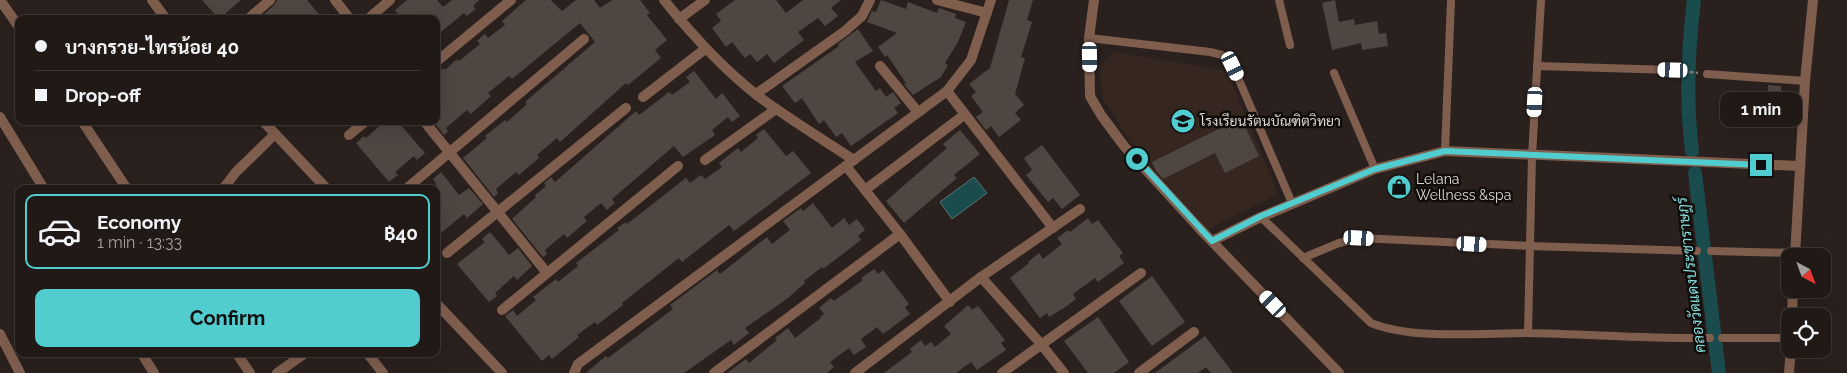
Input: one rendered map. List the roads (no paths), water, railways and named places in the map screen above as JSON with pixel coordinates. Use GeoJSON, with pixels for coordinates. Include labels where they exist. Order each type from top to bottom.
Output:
{"type":"FeatureCollection","features":[{"type":"Feature","properties":{"kind":"street"},"geometry":{"type":"LineString","coordinates":[[0,0],[15,21]]}},
{"type":"Feature","properties":{"kind":"street"},"geometry":{"type":"LineString","coordinates":[[152,0],[163,15]]}},
{"type":"Feature","properties":{"kind":"street"},"geometry":{"type":"LineString","coordinates":[[253,15],[270,0]]}},
{"type":"Feature","properties":{"kind":"street"},"geometry":{"type":"LineString","coordinates":[[335,0],[347,15]]}},
{"type":"Feature","properties":{"kind":"street"},"geometry":{"type":"LineString","coordinates":[[373,15],[390,0]]}},
{"type":"Feature","properties":{"kind":"street"},"geometry":{"type":"LineString","coordinates":[[440,59],[511,0]]}},
{"type":"Feature","properties":{"kind":"street"},"geometry":{"type":"LineString","coordinates":[[664,0],[705,49],[756,94],[850,163],[864,190],[900,234],[950,302]]}},
{"type":"Feature","properties":{"kind":"street"},"geometry":{"type":"LineString","coordinates":[[679,19],[705,0]]}},
{"type":"Feature","properties":{"kind":"street"},"geometry":{"type":"LineString","coordinates":[[756,94],[845,31],[862,16],[870,0]]}},
{"type":"Feature","properties":{"kind":"street"},"geometry":{"type":"LineString","coordinates":[[937,0],[987,13]]}},
{"type":"Feature","properties":{"kind":"street"},"geometry":{"type":"LineString","coordinates":[[574,373],[578,364],[947,92],[971,60],[991,0]]}},
{"type":"Feature","properties":{"kind":"street"},"geometry":{"type":"LineString","coordinates":[[1094,0],[1090,38],[1090,96],[1101,116],[1124,146],[1339,373]]}},
{"type":"Feature","properties":{"kind":"street"},"geometry":{"type":"LineString","coordinates":[[1795,248],[1805,81],[1813,0]]}},
{"type":"Feature","properties":{"kind":"street"},"geometry":{"type":"LineString","coordinates":[[411,185],[584,39]]}},
{"type":"Feature","properties":{"kind":"street"},"geometry":{"type":"LineString","coordinates":[[642,97],[705,49]]}},
{"type":"Feature","properties":{"kind":"street"},"geometry":{"type":"LineString","coordinates":[[880,66],[918,112]]}},
{"type":"Feature","properties":{"kind":"street"},"geometry":{"type":"LineString","coordinates":[[947,92],[1053,228]]}},
{"type":"Feature","properties":{"kind":"street"},"geometry":{"type":"LineString","coordinates":[[447,253],[626,108]]}},
{"type":"Feature","properties":{"kind":"street"},"geometry":{"type":"LineString","coordinates":[[705,160],[776,109]]}},
{"type":"Feature","properties":{"kind":"street"},"geometry":{"type":"LineString","coordinates":[[864,190],[964,114]]}},
{"type":"Feature","properties":{"kind":"street"},"geometry":{"type":"LineString","coordinates":[[0,117],[42,185]]}},
{"type":"Feature","properties":{"kind":"street"},"geometry":{"type":"LineString","coordinates":[[85,125],[124,185]]}},
{"type":"Feature","properties":{"kind":"street"},"geometry":{"type":"LineString","coordinates":[[267,125],[323,185]]}},
{"type":"Feature","properties":{"kind":"street"},"geometry":{"type":"LineString","coordinates":[[349,135],[361,125]]}},
{"type":"Feature","properties":{"kind":"street"},"geometry":{"type":"LineString","coordinates":[[427,125],[547,273]]}},
{"type":"Feature","properties":{"kind":"street"},"geometry":{"type":"LineString","coordinates":[[226,185],[236,172],[275,134]]}},
{"type":"Feature","properties":{"kind":"street"},"geometry":{"type":"LineString","coordinates":[[1212,241],[1261,216],[1375,169],[1445,151],[1799,166]]}},
{"type":"Feature","properties":{"kind":"street"},"geometry":{"type":"LineString","coordinates":[[502,310],[678,166]]}},
{"type":"Feature","properties":{"kind":"street"},"geometry":{"type":"LineString","coordinates":[[855,373],[981,277],[1080,208]]}},
{"type":"Feature","properties":{"kind":"street"},"geometry":{"type":"LineString","coordinates":[[714,373],[900,234]]}},
{"type":"Feature","properties":{"kind":"street"},"geometry":{"type":"LineString","coordinates":[[1002,373],[1141,273]]}},
{"type":"Feature","properties":{"kind":"street"},"geometry":{"type":"LineString","coordinates":[[981,277],[1041,344],[1064,373]]}},
{"type":"Feature","properties":{"kind":"street"},"geometry":{"type":"LineString","coordinates":[[440,307],[502,373]]}},
{"type":"Feature","properties":{"kind":"street"},"geometry":{"type":"LineString","coordinates":[[1140,373],[1194,332]]}},
{"type":"Feature","properties":{"kind":"street"},"geometry":{"type":"LineString","coordinates":[[0,334],[20,373]]}},
{"type":"Feature","properties":{"kind":"street"},"geometry":{"type":"LineString","coordinates":[[144,357],[154,373]]}},
{"type":"Feature","properties":{"kind":"street"},"geometry":{"type":"LineString","coordinates":[[239,357],[250,373]]}},
{"type":"Feature","properties":{"kind":"street"},"geometry":{"type":"LineString","coordinates":[[284,371],[300,357]]}},
{"type":"Feature","properties":{"kind":"street"},"geometry":{"type":"LineString","coordinates":[[370,357],[383,373]]}},
{"type":"Feature","properties":{"kind":"street"},"geometry":{"type":"LineString","coordinates":[[1789,373],[1790,358]]}},
{"type":"Feature","properties":{"kind":"lane"},"geometry":{"type":"LineString","coordinates":[[1279,0],[1290,45]]}},
{"type":"Feature","properties":{"kind":"lane"},"geometry":{"type":"LineString","coordinates":[[1445,151],[1450,0]]}},
{"type":"Feature","properties":{"kind":"lane"},"geometry":{"type":"LineString","coordinates":[[1528,333],[1532,156],[1541,0]]}},
{"type":"Feature","properties":{"kind":"lane"},"geometry":{"type":"LineString","coordinates":[[1090,38],[1222,55],[1237,73],[1292,203]]}},
{"type":"Feature","properties":{"kind":"lane"},"geometry":{"type":"LineString","coordinates":[[1537,66],[1673,70]]}},
{"type":"Feature","properties":{"kind":"lane"},"geometry":{"type":"LineString","coordinates":[[1334,73],[1375,169]]}},
{"type":"Feature","properties":{"kind":"lane"},"geometry":{"type":"LineString","coordinates":[[1707,74],[1805,81]]}},
{"type":"Feature","properties":{"kind":"lane"},"geometry":{"type":"LineString","coordinates":[[1261,216],[1302,258],[1372,323],[1381,327],[1394,330],[1447,333],[1528,333],[1663,339],[1710,338]]}},
{"type":"Feature","properties":{"kind":"lane"},"geometry":{"type":"LineString","coordinates":[[1302,258],[1339,243],[1359,238],[1697,251]]}},
{"type":"Feature","properties":{"kind":"lane"},"geometry":{"type":"LineString","coordinates":[[1711,251],[1781,254]]}},
{"type":"Feature","properties":{"kind":"lane"},"geometry":{"type":"LineString","coordinates":[[1722,338],[1781,338]]}},
{"type":"Feature","properties":{"kind":"water"},"geometry":{"type":"Polygon","coordinates":[[[974,177],[987,193],[952,219],[940,202],[974,177]]]}},
{"type":"Feature","properties":{"kind":"waterway","name":"คลองวัดแดงประชาราษฎร์"},"geometry":{"type":"LineString","coordinates":[[1692,151],[1689,114],[1689,76],[1690,37],[1694,0]]}},
{"type":"Feature","properties":{"kind":"waterway","name":"คลองวัดแดงประชาราษฎร์"},"geometry":{"type":"LineString","coordinates":[[1695,173],[1719,373]]}},
{"type":"Feature","properties":{"kind":"place","name":"โรงเรียนรัตนบัณฑิตวิทยา"},"geometry":{"type":"Point","coordinates":[1183,121]}},
{"type":"Feature","properties":{"kind":"place","name":"Lelana Wellness &spa"},"geometry":{"type":"Point","coordinates":[1399,187]}}]}
